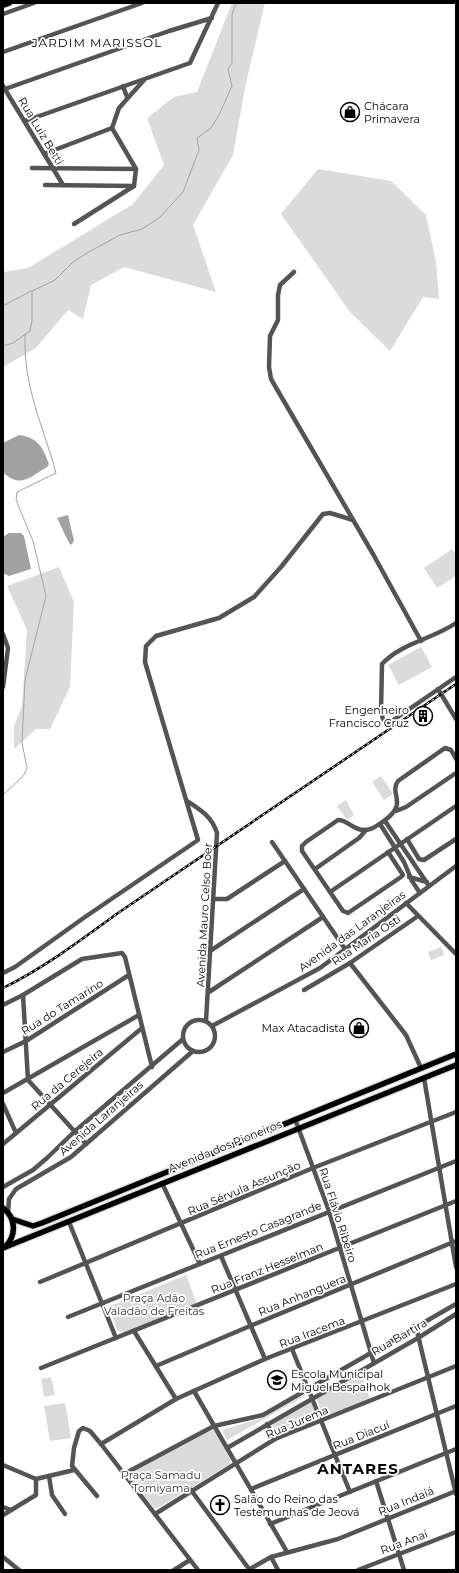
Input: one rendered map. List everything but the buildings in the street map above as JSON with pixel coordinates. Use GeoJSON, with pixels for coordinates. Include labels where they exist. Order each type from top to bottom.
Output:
{"type":"FeatureCollection","features":[{"type":"Feature","properties":{"kind":"highway"},"geometry":{"type":"LineString","coordinates":[[3,5],[9,3]]}},
{"type":"Feature","properties":{"kind":"main road","name":"Avenida dos Pioneiros"},"geometry":{"type":"LineString","coordinates":[[12,1219],[33,1226],[42,1223],[456,1054]]}},
{"type":"Feature","properties":{"kind":"main road","name":"Avenida dos Pioneiros"},"geometry":{"type":"LineString","coordinates":[[3,1248],[456,1065]]}},
{"type":"Feature","properties":{"kind":"main road"},"geometry":{"type":"LineString","coordinates":[[3,1208],[8,1212],[12,1219],[14,1232],[8,1244],[3,1248]]}},
{"type":"Feature","properties":{"kind":"street"},"geometry":{"type":"LineString","coordinates":[[3,14],[34,3]]}},
{"type":"Feature","properties":{"kind":"street"},"geometry":{"type":"LineString","coordinates":[[3,52],[142,3]]}},
{"type":"Feature","properties":{"kind":"street"},"geometry":{"type":"LineString","coordinates":[[25,121],[145,78],[190,64],[218,3]]}},
{"type":"Feature","properties":{"kind":"street"},"geometry":{"type":"LineString","coordinates":[[4,87],[212,18]]}},
{"type":"Feature","properties":{"kind":"street"},"geometry":{"type":"LineString","coordinates":[[134,186],[136,169],[112,128],[119,108],[145,78]]}},
{"type":"Feature","properties":{"kind":"street"},"geometry":{"type":"LineString","coordinates":[[123,86],[127,97]]}},
{"type":"Feature","properties":{"kind":"street","name":"Rua Luiz Betti"},"geometry":{"type":"LineString","coordinates":[[4,87],[63,185]]}},
{"type":"Feature","properties":{"kind":"street"},"geometry":{"type":"LineString","coordinates":[[44,154],[112,128]]}},
{"type":"Feature","properties":{"kind":"street"},"geometry":{"type":"LineString","coordinates":[[32,168],[136,169]]}},
{"type":"Feature","properties":{"kind":"street"},"geometry":{"type":"LineString","coordinates":[[44,185],[134,186]]}},
{"type":"Feature","properties":{"kind":"street"},"geometry":{"type":"LineString","coordinates":[[74,224],[134,186]]}},
{"type":"Feature","properties":{"kind":"street"},"geometry":{"type":"LineString","coordinates":[[294,272],[280,285],[278,295],[278,320],[270,336],[269,367],[271,379],[421,641]]}},
{"type":"Feature","properties":{"kind":"street"},"geometry":{"type":"LineString","coordinates":[[3,973],[15,967],[198,840],[145,662],[146,646],[156,636],[219,618],[254,597],[281,567],[323,514],[330,513],[353,520]]}},
{"type":"Feature","properties":{"kind":"street"},"geometry":{"type":"LineString","coordinates":[[456,622],[434,636],[386,659],[382,664],[380,712],[383,719],[389,723],[456,677]]}},
{"type":"Feature","properties":{"kind":"street"},"geometry":{"type":"LineString","coordinates":[[3,687],[8,648],[4,637]]}},
{"type":"Feature","properties":{"kind":"street"},"geometry":{"type":"LineString","coordinates":[[438,689],[456,719]]}},
{"type":"Feature","properties":{"kind":"street"},"geometry":{"type":"LineString","coordinates":[[396,811],[398,804],[396,785],[398,780],[445,748],[451,750],[456,759]]}},
{"type":"Feature","properties":{"kind":"street"},"geometry":{"type":"LineString","coordinates":[[403,875],[401,878],[348,913],[343,912],[302,851],[302,846],[338,820],[342,820],[357,829],[372,829],[396,811],[406,807],[456,773]]}},
{"type":"Feature","properties":{"kind":"street","name":"Avenida Mauro Celso Boer"},"geometry":{"type":"LineString","coordinates":[[187,800],[204,812],[214,822],[217,833],[206,1021]]}},
{"type":"Feature","properties":{"kind":"street"},"geometry":{"type":"LineString","coordinates":[[330,892],[456,806]]}},
{"type":"Feature","properties":{"kind":"street"},"geometry":{"type":"LineString","coordinates":[[382,822],[400,844],[428,884]]}},
{"type":"Feature","properties":{"kind":"street"},"geometry":{"type":"LineString","coordinates":[[382,822],[404,862],[410,877],[420,893]]}},
{"type":"Feature","properties":{"kind":"street"},"geometry":{"type":"LineString","coordinates":[[315,869],[359,838],[366,830]]}},
{"type":"Feature","properties":{"kind":"street"},"geometry":{"type":"LineString","coordinates":[[407,840],[419,859],[424,860],[456,839]]}},
{"type":"Feature","properties":{"kind":"street"},"geometry":{"type":"LineString","coordinates":[[272,842],[345,950]]}},
{"type":"Feature","properties":{"kind":"street"},"geometry":{"type":"LineString","coordinates":[[388,852],[403,875],[428,884]]}},
{"type":"Feature","properties":{"kind":"street"},"geometry":{"type":"LineString","coordinates":[[404,862],[410,858]]}},
{"type":"Feature","properties":{"kind":"street"},"geometry":{"type":"LineString","coordinates":[[213,899],[228,899],[285,861]]}},
{"type":"Feature","properties":{"kind":"street","name":"Avenida das Laranjeiras"},"geometry":{"type":"LineString","coordinates":[[212,1026],[320,968],[420,893],[428,884],[456,866]]}},
{"type":"Feature","properties":{"kind":"street"},"geometry":{"type":"LineString","coordinates":[[210,951],[304,889]]}},
{"type":"Feature","properties":{"kind":"street"},"geometry":{"type":"LineString","coordinates":[[406,903],[456,954]]}},
{"type":"Feature","properties":{"kind":"street","name":"Rua Maria Osti"},"geometry":{"type":"LineString","coordinates":[[304,990],[350,963],[418,916]]}},
{"type":"Feature","properties":{"kind":"street"},"geometry":{"type":"LineString","coordinates":[[208,992],[323,917]]}},
{"type":"Feature","properties":{"kind":"street"},"geometry":{"type":"LineString","coordinates":[[3,1005],[23,995],[82,959],[122,953],[152,1067]]}},
{"type":"Feature","properties":{"kind":"street"},"geometry":{"type":"LineString","coordinates":[[350,963],[406,1035],[422,1068]]}},
{"type":"Feature","properties":{"kind":"street","name":"Rua do Tamarino"},"geometry":{"type":"LineString","coordinates":[[3,1052],[26,1041],[129,975]]}},
{"type":"Feature","properties":{"kind":"street"},"geometry":{"type":"LineString","coordinates":[[23,995],[28,1080],[86,1144]]}},
{"type":"Feature","properties":{"kind":"street"},"geometry":{"type":"LineString","coordinates":[[3,1093],[139,1015]]}},
{"type":"Feature","properties":{"kind":"street"},"geometry":{"type":"LineString","coordinates":[[196,1020],[206,1021],[212,1026],[215,1036],[212,1046],[203,1051],[192,1050],[187,1047],[183,1038],[183,1033],[187,1024],[196,1020]]}},
{"type":"Feature","properties":{"kind":"street","name":"Rua da Cerejeira"},"geometry":{"type":"LineString","coordinates":[[3,1144],[142,1028]]}},
{"type":"Feature","properties":{"kind":"street","name":"Avenida Laranjeiras"},"geometry":{"type":"LineString","coordinates":[[3,1187],[32,1170],[74,1132],[152,1067],[183,1038]]}},
{"type":"Feature","properties":{"kind":"street","name":"Avenida Laranjeiras"},"geometry":{"type":"LineString","coordinates":[[8,1212],[9,1199],[16,1189],[59,1165],[86,1144],[192,1050]]}},
{"type":"Feature","properties":{"kind":"street"},"geometry":{"type":"LineString","coordinates":[[424,1078],[445,1205],[454,1242],[456,1267]]}},
{"type":"Feature","properties":{"kind":"street"},"geometry":{"type":"LineString","coordinates":[[3,1104],[16,1133]]}},
{"type":"Feature","properties":{"kind":"street","name":"Rua Sérvula Assunção"},"geometry":{"type":"LineString","coordinates":[[40,1282],[314,1168],[456,1112]]}},
{"type":"Feature","properties":{"kind":"street","name":"Rua Flávio Ribeiro"},"geometry":{"type":"LineString","coordinates":[[296,1119],[329,1211],[374,1363]]}},
{"type":"Feature","properties":{"kind":"street","name":"Rua Ernesto Casagrande"},"geometry":{"type":"LineString","coordinates":[[68,1317],[456,1161]]}},
{"type":"Feature","properties":{"kind":"street"},"geometry":{"type":"LineString","coordinates":[[162,1183],[200,1264]]}},
{"type":"Feature","properties":{"kind":"street","name":"Rua Franz Hesselman"},"geometry":{"type":"LineString","coordinates":[[41,1368],[456,1201]]}},
{"type":"Feature","properties":{"kind":"street"},"geometry":{"type":"LineString","coordinates":[[69,1222],[116,1338]]}},
{"type":"Feature","properties":{"kind":"street","name":"Rua Anhanguera"},"geometry":{"type":"LineString","coordinates":[[156,1366],[454,1242]]}},
{"type":"Feature","properties":{"kind":"street"},"geometry":{"type":"LineString","coordinates":[[221,1256],[250,1326],[266,1359]]}},
{"type":"Feature","properties":{"kind":"street","name":"Rua Iracema"},"geometry":{"type":"LineString","coordinates":[[101,1444],[176,1399],[266,1359],[456,1284]]}},
{"type":"Feature","properties":{"kind":"street","name":"Rua Bartira"},"geometry":{"type":"LineString","coordinates":[[124,1474],[214,1426],[263,1415],[456,1304]]}},
{"type":"Feature","properties":{"kind":"street","name":"Rua Bartira"},"geometry":{"type":"LineString","coordinates":[[227,1448],[418,1338],[456,1314]]}},
{"type":"Feature","properties":{"kind":"street"},"geometry":{"type":"LineString","coordinates":[[416,1327],[456,1492]]}},
{"type":"Feature","properties":{"kind":"street"},"geometry":{"type":"LineString","coordinates":[[134,1331],[176,1399]]}},
{"type":"Feature","properties":{"kind":"street"},"geometry":{"type":"LineString","coordinates":[[292,1349],[350,1492]]}},
{"type":"Feature","properties":{"kind":"street","name":"Rua Jurema"},"geometry":{"type":"LineString","coordinates":[[155,1514],[191,1490],[275,1439],[321,1422],[456,1366]]}},
{"type":"Feature","properties":{"kind":"street"},"geometry":{"type":"LineString","coordinates":[[194,1391],[286,1552]]}},
{"type":"Feature","properties":{"kind":"street","name":"Rua Diacuí"},"geometry":{"type":"LineString","coordinates":[[251,1489],[456,1406]]}},
{"type":"Feature","properties":{"kind":"street"},"geometry":{"type":"LineString","coordinates":[[267,1424],[275,1439]]}},
{"type":"Feature","properties":{"kind":"street"},"geometry":{"type":"LineString","coordinates":[[97,1496],[74,1470],[71,1464],[79,1431],[86,1428],[101,1444],[198,1570]]}},
{"type":"Feature","properties":{"kind":"street"},"geometry":{"type":"LineString","coordinates":[[270,1524],[456,1449]]}},
{"type":"Feature","properties":{"kind":"street"},"geometry":{"type":"LineString","coordinates":[[3,1465],[36,1479],[74,1470]]}},
{"type":"Feature","properties":{"kind":"street"},"geometry":{"type":"LineString","coordinates":[[49,1476],[52,1495],[65,1514]]}},
{"type":"Feature","properties":{"kind":"street"},"geometry":{"type":"LineString","coordinates":[[3,1515],[36,1495],[36,1479]]}},
{"type":"Feature","properties":{"kind":"street"},"geometry":{"type":"LineString","coordinates":[[376,1481],[404,1570]]}},
{"type":"Feature","properties":{"kind":"street"},"geometry":{"type":"LineString","coordinates":[[191,1490],[249,1570]]}},
{"type":"Feature","properties":{"kind":"street","name":"Rua Indaiá"},"geometry":{"type":"LineString","coordinates":[[249,1570],[271,1557],[338,1539],[456,1492]]}},
{"type":"Feature","properties":{"kind":"street"},"geometry":{"type":"LineString","coordinates":[[3,1507],[11,1510]]}},
{"type":"Feature","properties":{"kind":"street","name":"Rua Anaí"},"geometry":{"type":"LineString","coordinates":[[358,1570],[456,1532]]}},
{"type":"Feature","properties":{"kind":"street"},"geometry":{"type":"LineString","coordinates":[[271,1557],[278,1570]]}},
{"type":"Feature","properties":{"kind":"street"},"geometry":{"type":"LineString","coordinates":[[3,1558],[20,1570]]}},
{"type":"Feature","properties":{"kind":"street"},"geometry":{"type":"LineString","coordinates":[[174,1570],[190,1560]]}},
{"type":"Feature","properties":{"kind":"green space"},"geometry":{"type":"Polygon","coordinates":[[[232,3],[265,3],[246,83],[233,155],[193,225],[216,292],[124,267],[91,285],[83,319],[68,310],[36,348],[3,367],[3,272],[28,268],[133,204],[164,165],[147,118],[174,97],[197,92],[232,3]]]}},
{"type":"Feature","properties":{"kind":"green space"},"geometry":{"type":"Polygon","coordinates":[[[318,169],[391,181],[426,215],[436,262],[439,299],[423,297],[390,351],[350,312],[281,214],[318,169]]]}},
{"type":"Feature","properties":{"kind":"green space"},"geometry":{"type":"Polygon","coordinates":[[[452,549],[456,555],[456,576],[437,588],[424,568],[452,549]]]}},
{"type":"Feature","properties":{"kind":"green space"},"geometry":{"type":"Polygon","coordinates":[[[59,567],[74,602],[70,687],[50,729],[36,729],[14,749],[14,726],[22,706],[27,630],[7,586],[59,567]]]}},
{"type":"Feature","properties":{"kind":"green space"},"geometry":{"type":"Polygon","coordinates":[[[421,647],[432,667],[399,685],[388,665],[421,647]]]}},
{"type":"Feature","properties":{"kind":"green space"},"geometry":{"type":"Polygon","coordinates":[[[381,776],[393,794],[384,800],[372,782],[381,776]]]}},
{"type":"Feature","properties":{"kind":"green space"},"geometry":{"type":"Polygon","coordinates":[[[346,800],[354,815],[347,820],[337,806],[346,800]]]}},
{"type":"Feature","properties":{"kind":"green space"},"geometry":{"type":"Polygon","coordinates":[[[441,947],[444,955],[431,960],[428,952],[441,947]]]}},
{"type":"Feature","properties":{"kind":"green space","name":"Praça Adão Valadão de Freitas"},"geometry":{"type":"Polygon","coordinates":[[[186,1275],[197,1304],[125,1333],[118,1331],[109,1308],[110,1306],[186,1275]]]}},
{"type":"Feature","properties":{"kind":"green space"},"geometry":{"type":"Polygon","coordinates":[[[361,1375],[370,1399],[324,1417],[316,1398],[361,1375]]]}},
{"type":"Feature","properties":{"kind":"green space"},"geometry":{"type":"Polygon","coordinates":[[[51,1377],[55,1395],[44,1397],[41,1379],[51,1377]]]}},
{"type":"Feature","properties":{"kind":"green space"},"geometry":{"type":"Polygon","coordinates":[[[307,1393],[308,1394],[227,1440],[223,1432],[225,1429],[263,1418],[307,1393]]]}},
{"type":"Feature","properties":{"kind":"green space"},"geometry":{"type":"Polygon","coordinates":[[[311,1401],[317,1416],[316,1422],[278,1436],[272,1423],[311,1401]]]}},
{"type":"Feature","properties":{"kind":"green space"},"geometry":{"type":"Polygon","coordinates":[[[65,1403],[71,1438],[50,1441],[44,1406],[65,1403]]]}},
{"type":"Feature","properties":{"kind":"green space","name":"Praça Samadu Tomiyama"},"geometry":{"type":"Polygon","coordinates":[[[212,1430],[216,1432],[231,1461],[230,1464],[158,1508],[154,1508],[133,1482],[133,1471],[212,1430]]]}},
{"type":"Feature","properties":{"kind":"shaded area"},"geometry":{"type":"Polygon","coordinates":[[[19,435],[31,438],[39,444],[49,464],[47,467],[25,480],[20,481],[9,477],[3,472],[3,443],[19,435]]]}},
{"type":"Feature","properties":{"kind":"shaded area"},"geometry":{"type":"Polygon","coordinates":[[[68,515],[74,541],[71,545],[57,518],[68,515]]]}},
{"type":"Feature","properties":{"kind":"shaded area"},"geometry":{"type":"Polygon","coordinates":[[[9,533],[21,533],[24,536],[31,569],[9,576],[3,573],[3,537],[9,533]]]}},
{"type":"Feature","properties":{"kind":"waterway"},"geometry":{"type":"LineString","coordinates":[[3,346],[13,343],[30,331],[32,320],[32,291],[55,280],[73,262],[87,253],[120,235],[142,229],[159,218],[183,192],[199,150],[197,138],[211,128],[219,115],[232,86],[228,69],[232,63],[232,15],[236,3]]}},
{"type":"Feature","properties":{"kind":"waterway"},"geometry":{"type":"LineString","coordinates":[[3,306],[31,291]]}},
{"type":"Feature","properties":{"kind":"waterway"},"geometry":{"type":"LineString","coordinates":[[3,795],[24,775],[27,768],[22,743],[25,680],[46,596],[33,541],[16,500],[17,492],[56,473],[35,406],[27,372],[25,335]]}},
{"type":"Feature","properties":{"kind":"railway"},"geometry":{"type":"LineString","coordinates":[[3,988],[33,972],[62,953],[118,913],[456,684]]}},
{"type":"Feature","properties":{"kind":"place","name":"Chácara Primavera"},"geometry":{"type":"Point","coordinates":[350,112]}},
{"type":"Feature","properties":{"kind":"place","name":"Engenheiro Francisco Cruz"},"geometry":{"type":"Point","coordinates":[423,716]}},
{"type":"Feature","properties":{"kind":"place","name":"Max Atacadista"},"geometry":{"type":"Point","coordinates":[359,1028]}},
{"type":"Feature","properties":{"kind":"place","name":"Escola Municipal Miguel Bespalhok"},"geometry":{"type":"Point","coordinates":[277,1380]}},
{"type":"Feature","properties":{"kind":"place","name":"Salão do Reino das Testemunhas de Jeová"},"geometry":{"type":"Point","coordinates":[220,1505]}},
{"type":"Feature","properties":{"kind":"district","name":"JARDIM MARISSOL"},"geometry":{"type":"Point","coordinates":[97,42]}},
{"type":"Feature","properties":{"kind":"district","name":"ANTARES"},"geometry":{"type":"Point","coordinates":[358,1468]}}]}
